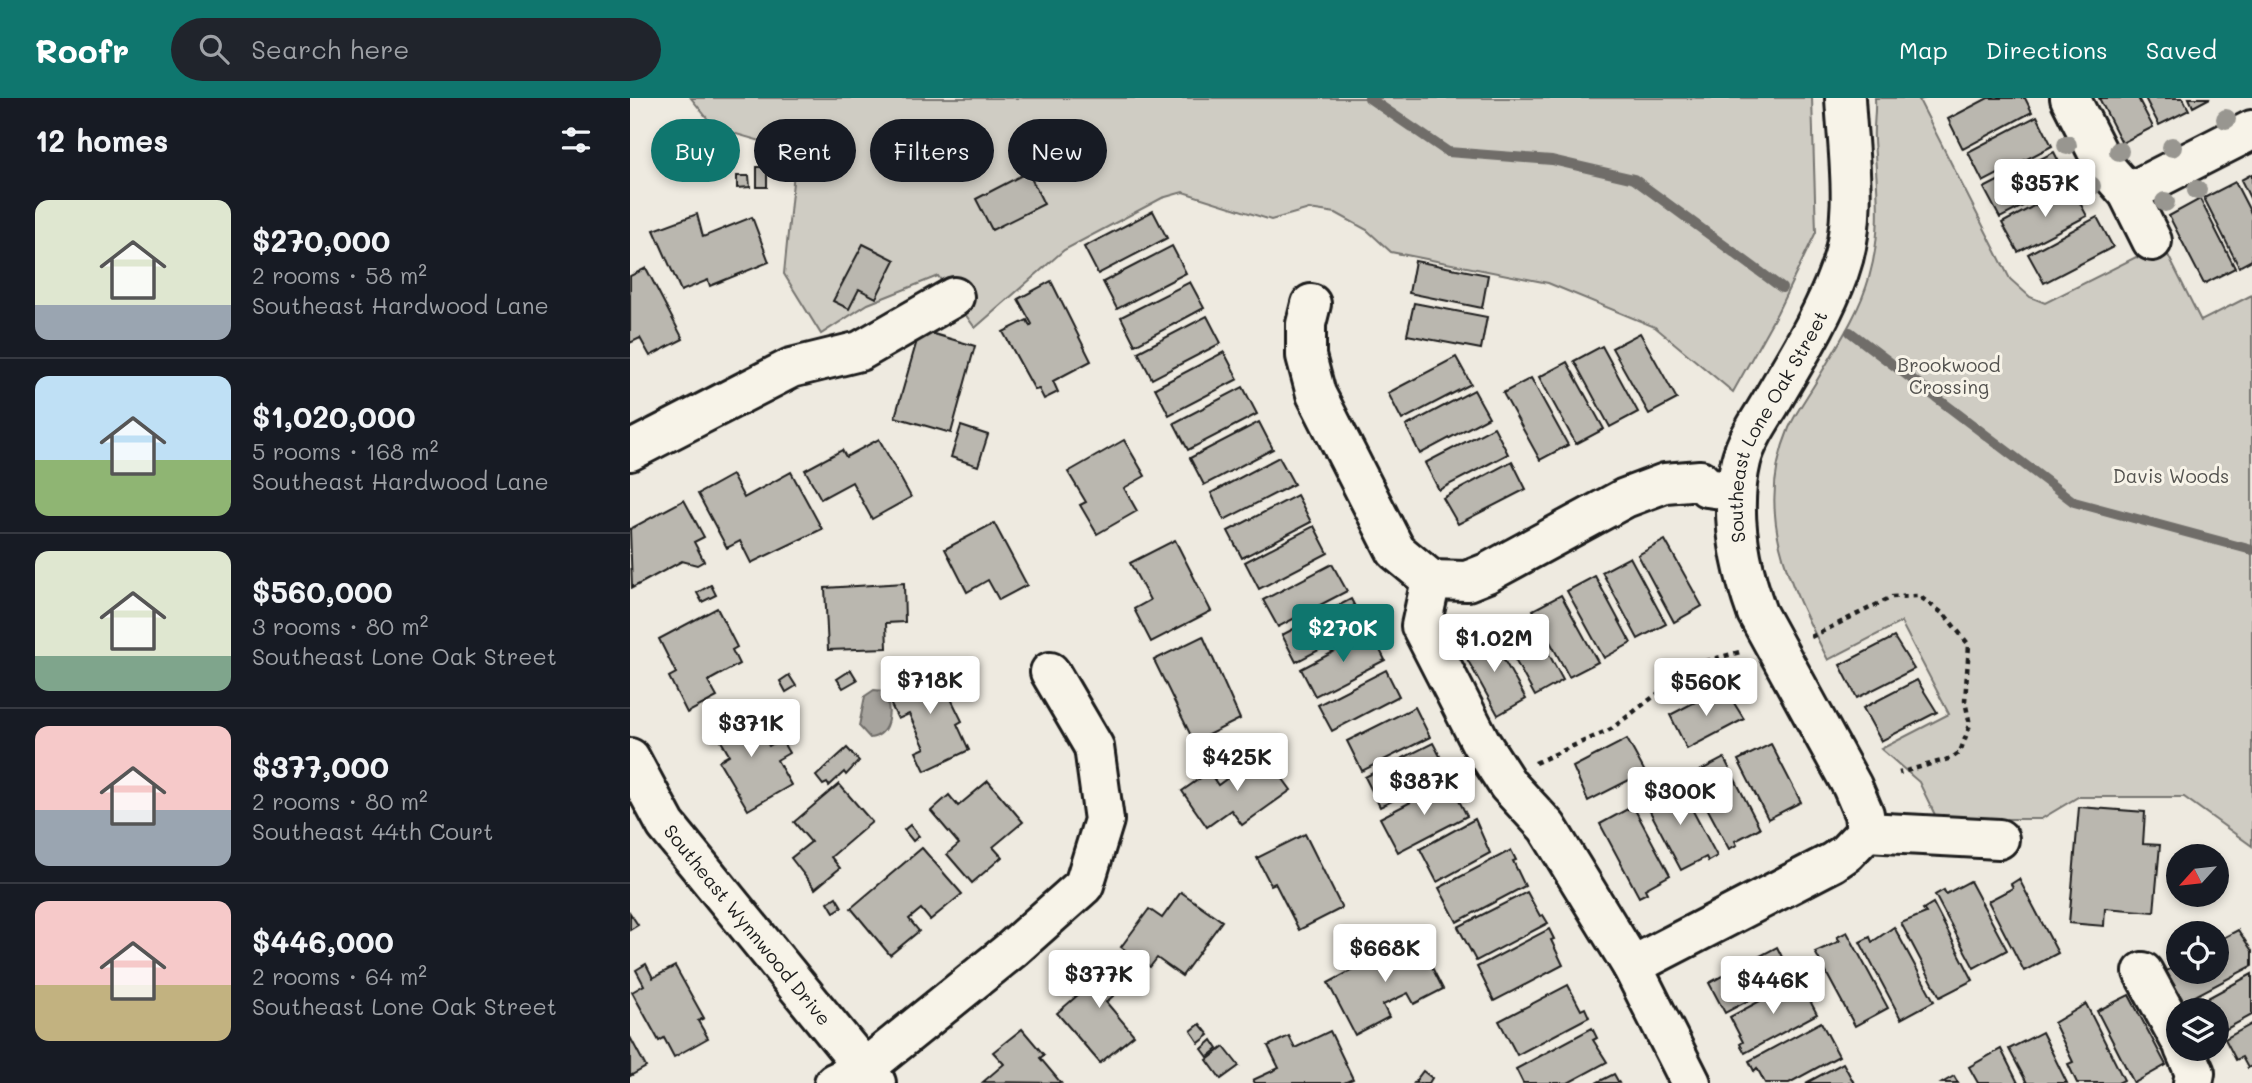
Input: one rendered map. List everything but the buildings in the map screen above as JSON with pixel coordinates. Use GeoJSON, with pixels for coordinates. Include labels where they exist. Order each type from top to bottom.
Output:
{"type":"FeatureCollection","features":[{"type":"Feature","properties":{"kind":"street","name":"Southeast Lone Oak Street"},"geometry":{"type":"LineString","coordinates":[[1844,98],[1851,194],[1845,250],[1839,272],[1816,322],[1750,439],[1741,460],[1736,491],[1740,553],[1746,582],[1757,613],[1852,786],[1864,814],[1866,831]]}},
{"type":"Feature","properties":{"kind":"street"},"geometry":{"type":"LineString","coordinates":[[2070,98],[2105,167],[2127,193],[2152,241]]}},
{"type":"Feature","properties":{"kind":"street"},"geometry":{"type":"LineString","coordinates":[[2127,193],[2252,130]]}},
{"type":"Feature","properties":{"kind":"street"},"geometry":{"type":"LineString","coordinates":[[630,451],[791,368],[860,351],[954,297]]}},
{"type":"Feature","properties":{"kind":"street"},"geometry":{"type":"LineString","coordinates":[[1311,304],[1306,324],[1306,356],[1316,394],[1396,551],[1431,580],[1467,581],[1487,573],[1625,498],[1665,483],[1700,480],[1707,487],[1736,491]]}},
{"type":"Feature","properties":{"kind":"street"},"geometry":{"type":"LineString","coordinates":[[1431,580],[1421,626],[1481,743],[1508,785],[1553,835],[1632,967],[1691,1083]]}},
{"type":"Feature","properties":{"kind":"street"},"geometry":{"type":"LineString","coordinates":[[858,1078],[1010,951],[1084,885],[1104,820],[1094,747],[1050,672]]}},
{"type":"Feature","properties":{"kind":"street","name":"Southeast Wynnwood Drive"},"geometry":{"type":"LineString","coordinates":[[630,758],[666,825],[858,1078]]}},
{"type":"Feature","properties":{"kind":"street"},"geometry":{"type":"LineString","coordinates":[[1632,967],[1833,862],[1846,853],[1866,831],[1999,839]]}},
{"type":"Feature","properties":{"kind":"street"},"geometry":{"type":"LineString","coordinates":[[2143,972],[2166,1014]]}},
{"type":"Feature","properties":{"kind":"street"},"geometry":{"type":"LineString","coordinates":[[2190,1061],[2195,1073],[2193,1083]]}},
{"type":"Feature","properties":{"kind":"path"},"geometry":{"type":"LineString","coordinates":[[1807,639],[1892,597],[1919,596],[1945,615],[1969,645],[1965,701],[1970,725],[1960,752],[1952,758],[1899,773]]}},
{"type":"Feature","properties":{"kind":"path"},"geometry":{"type":"LineString","coordinates":[[1525,769],[1545,757],[1611,729],[1698,663],[1743,651]]}},
{"type":"Feature","properties":{"kind":"green space"},"geometry":{"type":"Polygon","coordinates":[[[691,98],[1812,98],[1816,232],[1777,313],[1733,392],[1655,327],[1548,283],[1391,252],[1367,230],[1336,213],[1309,209],[1271,220],[1183,192],[1162,198],[1064,250],[975,328],[938,276],[868,304],[821,334],[784,274],[793,182],[856,182],[856,119],[754,119],[754,139],[740,135],[740,119],[708,119],[691,98]]]}},
{"type":"Feature","properties":{"kind":"green space"},"geometry":{"type":"Polygon","coordinates":[[[1875,98],[1926,98],[1919,100],[2010,279],[2030,297],[2045,303],[2136,257],[2149,261],[2167,253],[2201,321],[2252,295],[2252,846],[2184,797],[2078,797],[2041,819],[1937,819],[1919,782],[1881,749],[1949,714],[1901,622],[1828,660],[1800,603],[1780,547],[1774,490],[1779,460],[1789,428],[1846,331],[1869,278],[1878,226],[1875,98]]]}},
{"type":"Feature","properties":{"kind":"shaded area"},"geometry":{"type":"Polygon","coordinates":[[[874,690],[883,691],[889,712],[883,732],[870,738],[859,726],[865,696],[874,690]]]}},
{"type":"Feature","properties":{"kind":"waterway"},"geometry":{"type":"LineString","coordinates":[[1369,98],[1448,152],[1552,160],[1634,179],[1782,288]]}},
{"type":"Feature","properties":{"kind":"waterway"},"geometry":{"type":"LineString","coordinates":[[1850,332],[2074,502],[2252,550]]}},
{"type":"Feature","properties":{"kind":"park label","name":"Brookwood Crossing"},"geometry":{"type":"Point","coordinates":[1949,376]}},
{"type":"Feature","properties":{"kind":"park label","name":"Davis Woods"},"geometry":{"type":"Point","coordinates":[2171,476]}}]}
